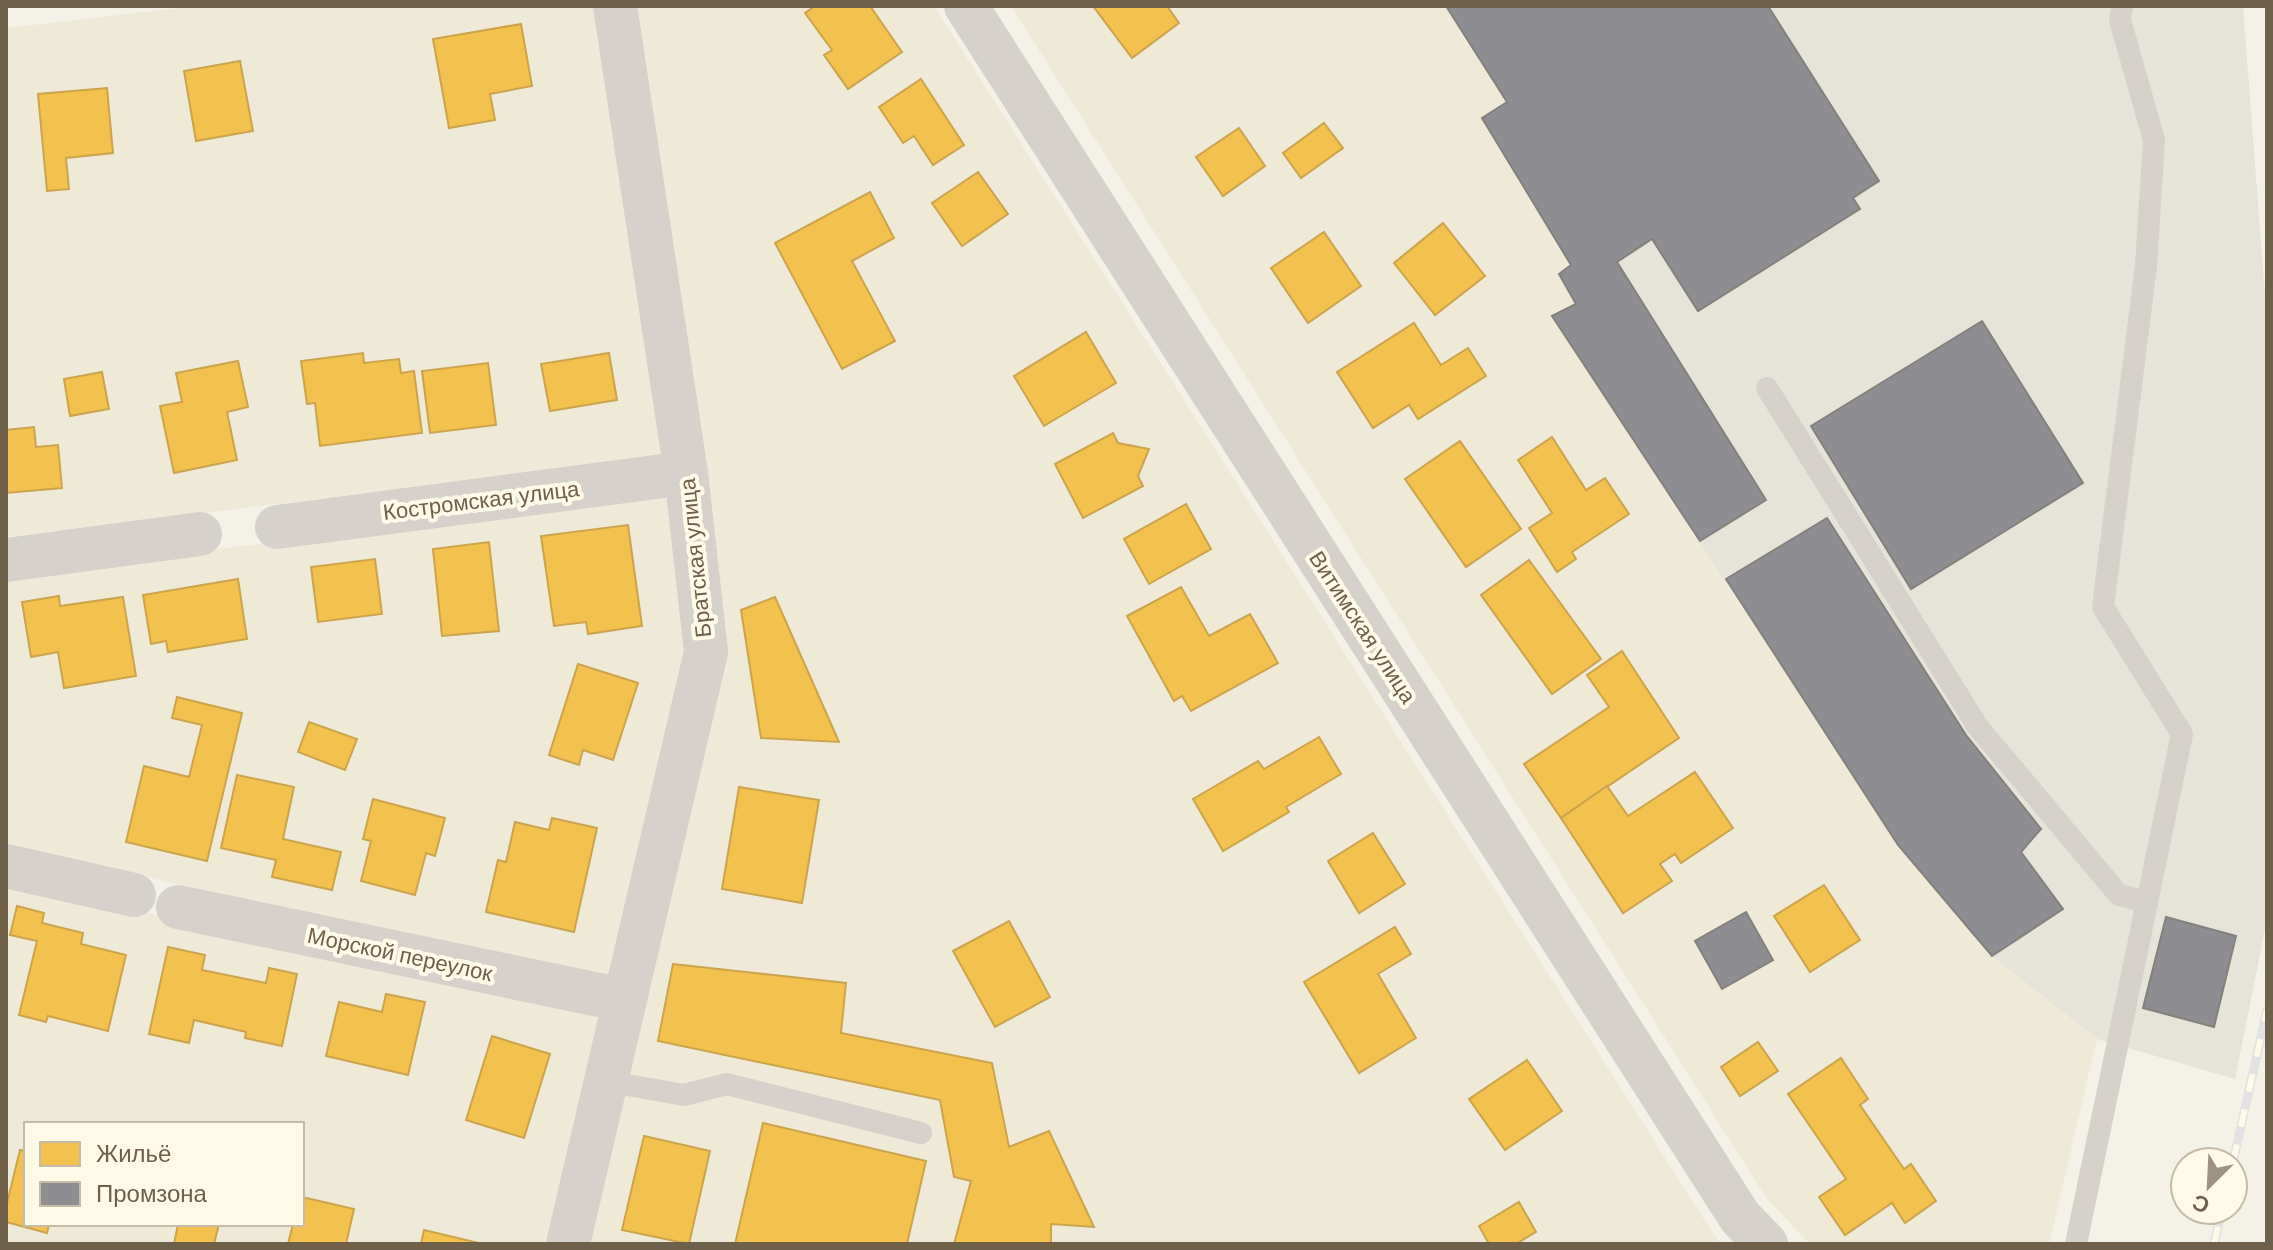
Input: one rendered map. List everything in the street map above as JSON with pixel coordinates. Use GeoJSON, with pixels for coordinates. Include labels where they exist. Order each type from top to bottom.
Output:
{"type":"FeatureCollection","features":[{"type":"Feature","properties":{"kind":"street","name":"Братская улица"},"geometry":{"type":"LineString","coordinates":[[568,1244],[706,652],[686,473],[615,6]]}},
{"type":"Feature","properties":{"kind":"street","name":"Витимская улица"},"geometry":{"type":"LineString","coordinates":[[966,6],[1740,1217],[1766,1244]]}},
{"type":"Feature","properties":{"kind":"street","name":"Костромская улица"},"geometry":{"type":"LineString","coordinates":[[277,527],[686,473]]}},
{"type":"Feature","properties":{"kind":"street"},"geometry":{"type":"LineString","coordinates":[[6,560],[200,534]]}},
{"type":"Feature","properties":{"kind":"street"},"geometry":{"type":"LineString","coordinates":[[6,866],[134,895]]}},
{"type":"Feature","properties":{"kind":"street","name":"Морской переулок"},"geometry":{"type":"LineString","coordinates":[[178,907],[623,1000]]}},
{"type":"Feature","properties":{"kind":"lane"},"geometry":{"type":"LineString","coordinates":[[2076,1244],[2182,734],[2103,607],[2146,266],[2154,140],[2120,20],[2122,6]]}},
{"type":"Feature","properties":{"kind":"lane"},"geometry":{"type":"LineString","coordinates":[[1767,388],[1978,727],[2119,895],[2147,902]]}},
{"type":"Feature","properties":{"kind":"lane"},"geometry":{"type":"LineString","coordinates":[[605,1081],[684,1095],[727,1084],[921,1133]]}},
{"type":"Feature","properties":{"kind":"shaded area"},"geometry":{"type":"Polygon","coordinates":[[[197,6],[599,6],[667,457],[6,537],[6,28],[197,6]]]}},
{"type":"Feature","properties":{"kind":"shaded area"},"geometry":{"type":"Polygon","coordinates":[[[629,6],[934,6],[1714,1235],[1723,1244],[582,1244],[723,649],[629,6]]]}},
{"type":"Feature","properties":{"kind":"shaded area"},"geometry":{"type":"Polygon","coordinates":[[[1011,6],[1446,6],[1507,102],[1482,118],[1571,265],[1576,304],[1552,316],[1992,956],[2097,1039],[2049,1244],[1810,1244],[1767,1199],[1011,6]]]}},
{"type":"Feature","properties":{"kind":"shaded area"},"geometry":{"type":"Polygon","coordinates":[[[1446,6],[2243,6],[2267,322],[2267,920],[2235,1079],[2097,1039],[1992,956],[1898,845],[1552,316],[1576,304],[1559,274],[1571,264],[1482,118],[1507,101],[1446,6]]]}},
{"type":"Feature","properties":{"kind":"shaded area"},"geometry":{"type":"Polygon","coordinates":[[[671,497],[684,653],[609,979],[6,846],[6,573],[671,497]]]}},
{"type":"Feature","properties":{"kind":"shaded area"},"geometry":{"type":"Polygon","coordinates":[[[6,882],[603,1012],[549,1244],[6,1244],[6,882]]]}},
{"type":"Feature","properties":{"kind":"building: Жильё"},"geometry":{"type":"Polygon","coordinates":[[[815,6],[870,6],[902,52],[848,89],[824,55],[832,50],[805,13],[815,6]]]}},
{"type":"Feature","properties":{"kind":"building: Жильё"},"geometry":{"type":"Polygon","coordinates":[[[1093,6],[1167,6],[1179,23],[1132,58],[1093,6]]]}},
{"type":"Feature","properties":{"kind":"building: Жильё"},"geometry":{"type":"Polygon","coordinates":[[[521,24],[532,86],[490,94],[495,120],[449,128],[433,39],[521,24]]]}},
{"type":"Feature","properties":{"kind":"building: Жильё"},"geometry":{"type":"Polygon","coordinates":[[[240,61],[253,131],[196,141],[184,71],[240,61]]]}},
{"type":"Feature","properties":{"kind":"building: Жильё"},"geometry":{"type":"Polygon","coordinates":[[[921,79],[964,145],[933,165],[914,136],[903,143],[879,107],[921,79]]]}},
{"type":"Feature","properties":{"kind":"building: Жильё"},"geometry":{"type":"Polygon","coordinates":[[[107,88],[113,153],[66,158],[69,189],[47,191],[38,94],[107,88]]]}},
{"type":"Feature","properties":{"kind":"building: Жильё"},"geometry":{"type":"Polygon","coordinates":[[[1324,123],[1343,148],[1301,178],[1283,153],[1324,123]]]}},
{"type":"Feature","properties":{"kind":"building: Жильё"},"geometry":{"type":"Polygon","coordinates":[[[1239,128],[1265,166],[1223,196],[1196,157],[1239,128]]]}},
{"type":"Feature","properties":{"kind":"building: Жильё"},"geometry":{"type":"Polygon","coordinates":[[[978,172],[1008,214],[962,246],[932,203],[978,172]]]}},
{"type":"Feature","properties":{"kind":"building: Жильё"},"geometry":{"type":"Polygon","coordinates":[[[870,192],[894,238],[852,261],[895,341],[842,369],[775,243],[870,192]]]}},
{"type":"Feature","properties":{"kind":"building: Жильё"},"geometry":{"type":"Polygon","coordinates":[[[1443,223],[1485,276],[1435,315],[1394,263],[1443,223]]]}},
{"type":"Feature","properties":{"kind":"building: Жильё"},"geometry":{"type":"Polygon","coordinates":[[[1324,232],[1361,286],[1308,323],[1271,268],[1324,232]]]}},
{"type":"Feature","properties":{"kind":"building: Жильё"},"geometry":{"type":"Polygon","coordinates":[[[1414,323],[1441,365],[1468,348],[1486,376],[1418,419],[1409,405],[1373,428],[1337,372],[1414,323]]]}},
{"type":"Feature","properties":{"kind":"building: Жильё"},"geometry":{"type":"Polygon","coordinates":[[[1086,332],[1116,383],[1044,426],[1014,376],[1086,332]]]}},
{"type":"Feature","properties":{"kind":"building: Жильё"},"geometry":{"type":"Polygon","coordinates":[[[363,353],[364,363],[399,359],[401,373],[414,371],[422,433],[320,446],[315,403],[307,404],[301,361],[363,353]]]}},
{"type":"Feature","properties":{"kind":"building: Жильё"},"geometry":{"type":"Polygon","coordinates":[[[609,353],[617,400],[550,411],[541,364],[609,353]]]}},
{"type":"Feature","properties":{"kind":"building: Жильё"},"geometry":{"type":"Polygon","coordinates":[[[238,361],[248,407],[227,412],[237,460],[174,473],[160,406],[182,402],[176,373],[238,361]]]}},
{"type":"Feature","properties":{"kind":"building: Жильё"},"geometry":{"type":"Polygon","coordinates":[[[488,363],[496,425],[430,433],[422,371],[488,363]]]}},
{"type":"Feature","properties":{"kind":"building: Жильё"},"geometry":{"type":"Polygon","coordinates":[[[102,372],[109,409],[70,416],[64,379],[102,372]]]}},
{"type":"Feature","properties":{"kind":"building: Жильё"},"geometry":{"type":"Polygon","coordinates":[[[34,427],[36,447],[58,445],[62,488],[6,493],[6,430],[34,427]]]}},
{"type":"Feature","properties":{"kind":"building: Жильё"},"geometry":{"type":"Polygon","coordinates":[[[1113,433],[1118,443],[1149,449],[1138,476],[1143,486],[1083,518],[1055,464],[1113,433]]]}},
{"type":"Feature","properties":{"kind":"building: Жильё"},"geometry":{"type":"Polygon","coordinates":[[[1552,437],[1586,490],[1605,478],[1629,514],[1572,552],[1576,559],[1557,572],[1529,528],[1552,513],[1518,460],[1552,437]]]}},
{"type":"Feature","properties":{"kind":"building: Жильё"},"geometry":{"type":"Polygon","coordinates":[[[1460,441],[1521,529],[1466,567],[1405,479],[1460,441]]]}},
{"type":"Feature","properties":{"kind":"building: Жильё"},"geometry":{"type":"Polygon","coordinates":[[[1186,504],[1211,549],[1149,584],[1124,539],[1186,504]]]}},
{"type":"Feature","properties":{"kind":"building: Жильё"},"geometry":{"type":"Polygon","coordinates":[[[628,525],[642,626],[588,634],[586,622],[554,626],[541,536],[628,525]]]}},
{"type":"Feature","properties":{"kind":"building: Жильё"},"geometry":{"type":"Polygon","coordinates":[[[489,542],[499,631],[442,636],[433,549],[489,542]]]}},
{"type":"Feature","properties":{"kind":"building: Жильё"},"geometry":{"type":"Polygon","coordinates":[[[375,559],[382,614],[318,622],[311,567],[375,559]]]}},
{"type":"Feature","properties":{"kind":"building: Жильё"},"geometry":{"type":"Polygon","coordinates":[[[1529,560],[1601,659],[1552,694],[1481,595],[1529,560]]]}},
{"type":"Feature","properties":{"kind":"building: Жильё"},"geometry":{"type":"Polygon","coordinates":[[[238,579],[247,639],[168,652],[166,641],[151,644],[143,595],[238,579]]]}},
{"type":"Feature","properties":{"kind":"building: Жильё"},"geometry":{"type":"Polygon","coordinates":[[[1181,587],[1209,636],[1250,614],[1278,663],[1191,711],[1182,696],[1174,701],[1127,616],[1181,587]]]}},
{"type":"Feature","properties":{"kind":"building: Жильё"},"geometry":{"type":"Polygon","coordinates":[[[59,596],[60,606],[123,597],[136,676],[64,688],[58,652],[31,657],[22,602],[59,596]]]}},
{"type":"Feature","properties":{"kind":"building: Жильё"},"geometry":{"type":"Polygon","coordinates":[[[775,597],[839,742],[761,738],[741,610],[775,597]]]}},
{"type":"Feature","properties":{"kind":"building: Жильё"},"geometry":{"type":"Polygon","coordinates":[[[1622,651],[1679,738],[1561,818],[1524,764],[1609,707],[1587,675],[1622,651]]]}},
{"type":"Feature","properties":{"kind":"building: Жильё"},"geometry":{"type":"Polygon","coordinates":[[[578,664],[638,683],[613,760],[583,750],[579,765],[549,755],[578,664]]]}},
{"type":"Feature","properties":{"kind":"building: Жильё"},"geometry":{"type":"Polygon","coordinates":[[[177,697],[242,713],[207,861],[126,842],[144,766],[189,777],[202,725],[172,718],[177,697]]]}},
{"type":"Feature","properties":{"kind":"building: Жильё"},"geometry":{"type":"Polygon","coordinates":[[[309,722],[357,739],[345,770],[298,752],[309,722]]]}},
{"type":"Feature","properties":{"kind":"building: Жильё"},"geometry":{"type":"Polygon","coordinates":[[[1319,737],[1341,774],[1286,807],[1289,812],[1223,851],[1193,799],[1258,761],[1264,769],[1319,737]]]}},
{"type":"Feature","properties":{"kind":"building: Жильё"},"geometry":{"type":"Polygon","coordinates":[[[1695,772],[1733,828],[1681,863],[1675,854],[1660,864],[1672,881],[1623,913],[1561,818],[1607,786],[1628,816],[1695,772]]]}},
{"type":"Feature","properties":{"kind":"building: Жильё"},"geometry":{"type":"Polygon","coordinates":[[[237,775],[294,787],[283,839],[341,852],[332,890],[272,877],[276,860],[221,848],[237,775]]]}},
{"type":"Feature","properties":{"kind":"building: Жильё"},"geometry":{"type":"Polygon","coordinates":[[[739,787],[819,800],[802,903],[722,889],[739,787]]]}},
{"type":"Feature","properties":{"kind":"building: Жильё"},"geometry":{"type":"Polygon","coordinates":[[[373,799],[445,818],[435,856],[426,853],[415,895],[361,881],[371,841],[363,839],[373,799]]]}},
{"type":"Feature","properties":{"kind":"building: Жильё"},"geometry":{"type":"Polygon","coordinates":[[[552,818],[597,828],[574,932],[486,912],[498,860],[506,862],[515,822],[549,830],[552,818]]]}},
{"type":"Feature","properties":{"kind":"building: Жильё"},"geometry":{"type":"Polygon","coordinates":[[[1373,833],[1405,884],[1359,913],[1328,861],[1373,833]]]}},
{"type":"Feature","properties":{"kind":"building: Жильё"},"geometry":{"type":"Polygon","coordinates":[[[1824,885],[1860,940],[1810,972],[1774,916],[1824,885]]]}},
{"type":"Feature","properties":{"kind":"building: Жильё"},"geometry":{"type":"Polygon","coordinates":[[[17,906],[44,913],[42,923],[83,933],[81,944],[126,955],[108,1031],[48,1016],[46,1022],[19,1015],[37,941],[10,935],[17,906]]]}},
{"type":"Feature","properties":{"kind":"building: Жильё"},"geometry":{"type":"Polygon","coordinates":[[[1009,921],[1050,997],[995,1027],[953,951],[1009,921]]]}},
{"type":"Feature","properties":{"kind":"building: Жильё"},"geometry":{"type":"Polygon","coordinates":[[[1395,927],[1411,954],[1378,974],[1416,1038],[1359,1073],[1304,982],[1395,927]]]}},
{"type":"Feature","properties":{"kind":"building: Жильё"},"geometry":{"type":"Polygon","coordinates":[[[168,947],[205,955],[202,970],[266,983],[269,968],[297,974],[282,1046],[245,1038],[246,1032],[194,1020],[189,1043],[149,1034],[168,947]]]}},
{"type":"Feature","properties":{"kind":"building: Жильё"},"geometry":{"type":"Polygon","coordinates":[[[673,964],[846,983],[841,1033],[992,1063],[1009,1147],[1049,1131],[1094,1227],[1051,1224],[1051,1244],[954,1244],[971,1181],[954,1177],[940,1100],[658,1041],[673,964]]]}},
{"type":"Feature","properties":{"kind":"building: Жильё"},"geometry":{"type":"Polygon","coordinates":[[[386,994],[425,1002],[408,1075],[326,1056],[339,1002],[382,1012],[386,994]]]}},
{"type":"Feature","properties":{"kind":"building: Жильё"},"geometry":{"type":"Polygon","coordinates":[[[492,1036],[550,1054],[524,1138],[466,1120],[492,1036]]]}},
{"type":"Feature","properties":{"kind":"building: Жильё"},"geometry":{"type":"Polygon","coordinates":[[[1758,1042],[1778,1071],[1740,1096],[1721,1067],[1758,1042]]]}},
{"type":"Feature","properties":{"kind":"building: Жильё"},"geometry":{"type":"Polygon","coordinates":[[[1841,1058],[1868,1099],[1860,1105],[1904,1169],[1911,1164],[1936,1201],[1905,1223],[1892,1203],[1845,1235],[1819,1197],[1846,1179],[1788,1094],[1841,1058]]]}},
{"type":"Feature","properties":{"kind":"building: Жильё"},"geometry":{"type":"Polygon","coordinates":[[[1527,1060],[1562,1111],[1505,1150],[1469,1099],[1527,1060]]]}},
{"type":"Feature","properties":{"kind":"building: Жильё"},"geometry":{"type":"Polygon","coordinates":[[[763,1123],[926,1161],[907,1244],[735,1244],[763,1123]]]}},
{"type":"Feature","properties":{"kind":"building: Жильё"},"geometry":{"type":"Polygon","coordinates":[[[644,1136],[710,1151],[689,1244],[622,1230],[644,1136]]]}},
{"type":"Feature","properties":{"kind":"building: Жильё"},"geometry":{"type":"Polygon","coordinates":[[[20,1150],[24,1151],[24,1226],[49,1226],[47,1233],[6,1222],[6,1207],[20,1150]]]}},
{"type":"Feature","properties":{"kind":"building: Жильё"},"geometry":{"type":"Polygon","coordinates":[[[304,1197],[354,1209],[346,1244],[288,1244],[292,1226],[304,1226],[304,1197]]]}},
{"type":"Feature","properties":{"kind":"building: Жильё"},"geometry":{"type":"Polygon","coordinates":[[[1519,1202],[1536,1232],[1516,1244],[1489,1244],[1479,1226],[1519,1202]]]}},
{"type":"Feature","properties":{"kind":"building: Жильё"},"geometry":{"type":"Polygon","coordinates":[[[178,1226],[218,1226],[214,1244],[174,1244],[178,1226]]]}},
{"type":"Feature","properties":{"kind":"building: Жильё"},"geometry":{"type":"Polygon","coordinates":[[[424,1230],[483,1244],[421,1244],[424,1230]]]}},
{"type":"Feature","properties":{"kind":"building: Промзона"},"geometry":{"type":"Polygon","coordinates":[[[1446,6],[1768,6],[1879,181],[1853,198],[1860,209],[1698,311],[1652,239],[1617,262],[1766,500],[1700,541],[1552,316],[1576,304],[1559,274],[1571,265],[1482,118],[1507,102],[1446,6]]]}},
{"type":"Feature","properties":{"kind":"building: Промзона"},"geometry":{"type":"Polygon","coordinates":[[[1982,321],[2083,483],[1911,589],[1811,426],[1982,321]]]}},
{"type":"Feature","properties":{"kind":"building: Промзона"},"geometry":{"type":"Polygon","coordinates":[[[1827,518],[1966,735],[2041,829],[2021,852],[2063,909],[1992,956],[1898,845],[1726,579],[1827,518]]]}},
{"type":"Feature","properties":{"kind":"building: Промзона"},"geometry":{"type":"Polygon","coordinates":[[[1746,912],[1773,960],[1722,989],[1695,941],[1746,912]]]}},
{"type":"Feature","properties":{"kind":"building: Промзона"},"geometry":{"type":"Polygon","coordinates":[[[2166,917],[2236,936],[2214,1027],[2143,1008],[2166,917]]]}},
{"type":"Feature","properties":{"kind":"railway"},"geometry":{"type":"LineString","coordinates":[[2237,1146],[2267,1010]]}},
{"type":"Feature","properties":{"kind":"railway"},"geometry":{"type":"LineString","coordinates":[[2214,1244],[2218,1226]]}}]}
